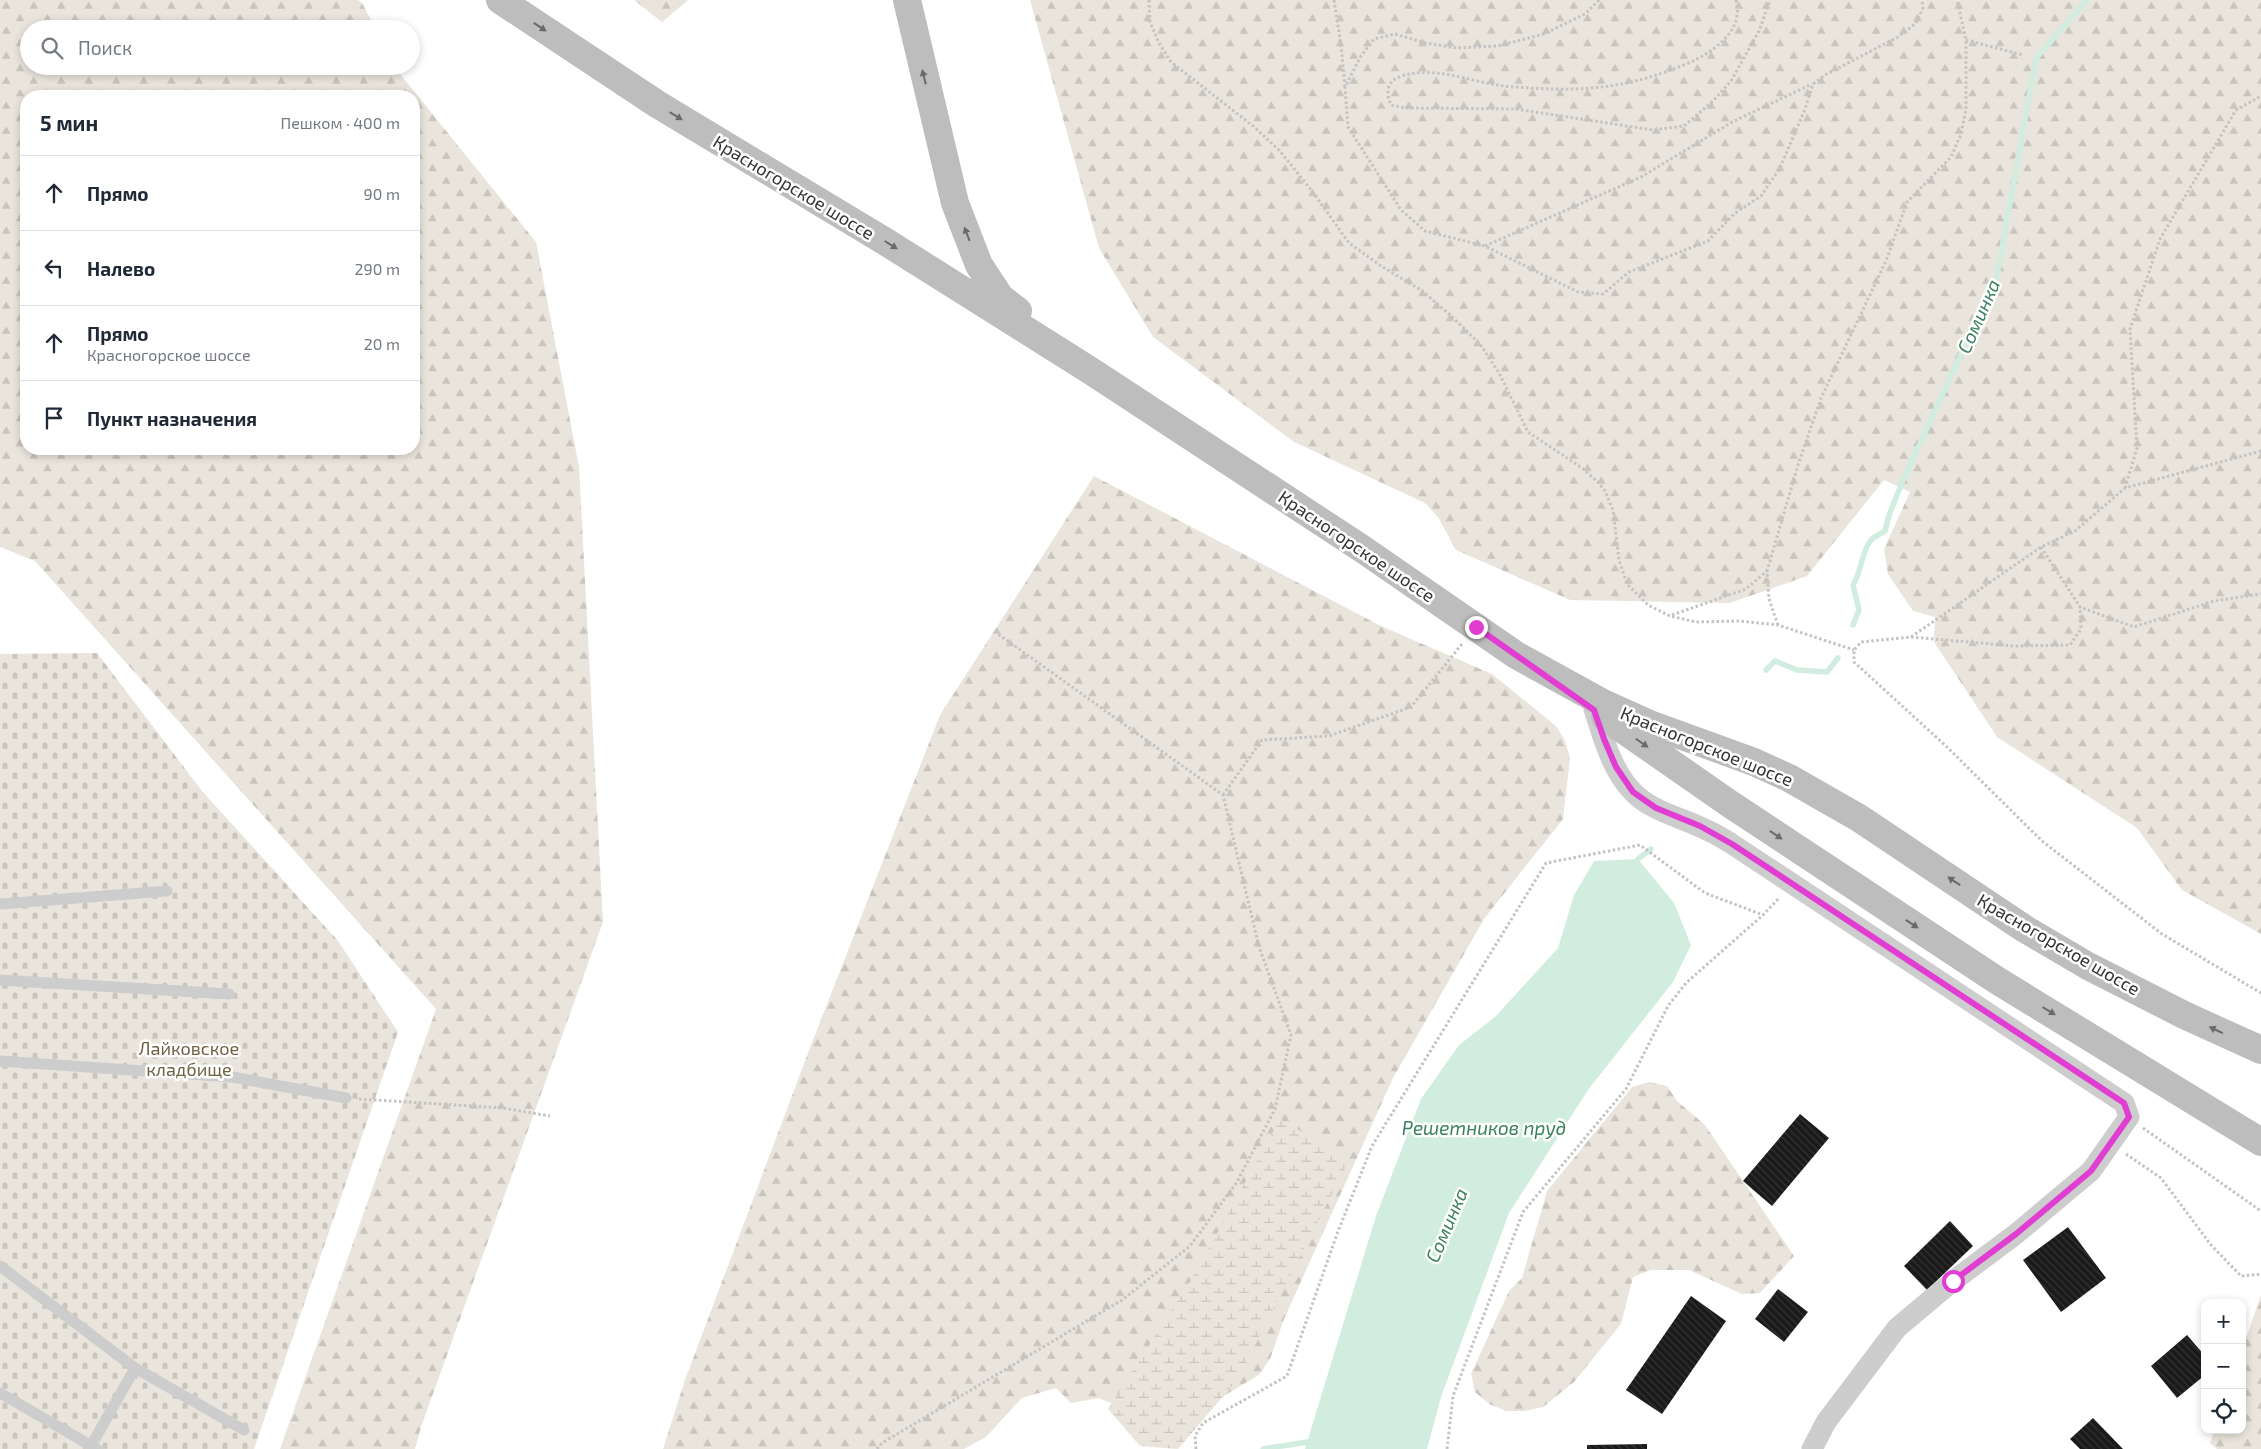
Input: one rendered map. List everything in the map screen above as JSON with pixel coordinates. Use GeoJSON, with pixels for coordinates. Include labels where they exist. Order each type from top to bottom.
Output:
{"type":"FeatureCollection","features":[{"type":"Feature","properties":{"kind":"main road","name":"Красногорское шоссе"},"geometry":{"type":"LineString","coordinates":[[500,0],[657,104],[944,278],[1091,371],[1292,502],[1516,655],[1603,702],[1644,721],[1754,762],[1805,786],[1859,818],[2025,928],[2088,966],[2184,1015],[2261,1050]]}},
{"type":"Feature","properties":{"kind":"main road","name":"Красногорское шоссе"},"geometry":{"type":"LineString","coordinates":[[907,0],[955,204],[979,264],[1000,297],[1091,371]]}},
{"type":"Feature","properties":{"kind":"main road"},"geometry":{"type":"LineString","coordinates":[[944,278],[959,280],[969,276],[979,264]]}},
{"type":"Feature","properties":{"kind":"main road"},"geometry":{"type":"LineString","coordinates":[[1516,655],[1730,804],[1982,970],[2261,1142]]}},
{"type":"Feature","properties":{"kind":"street"},"geometry":{"type":"LineString","coordinates":[[1594,710],[1616,767],[1633,792],[1644,801],[1708,830],[1732,844],[2124,1103],[2129,1118],[2091,1171],[2016,1234],[1953,1281],[1897,1328],[1826,1422],[1812,1449]]}},
{"type":"Feature","properties":{"kind":"lane"},"geometry":{"type":"LineString","coordinates":[[0,904],[167,892]]}},
{"type":"Feature","properties":{"kind":"lane"},"geometry":{"type":"LineString","coordinates":[[0,980],[229,994]]}},
{"type":"Feature","properties":{"kind":"lane"},"geometry":{"type":"LineString","coordinates":[[0,1061],[232,1077],[346,1098]]}},
{"type":"Feature","properties":{"kind":"lane"},"geometry":{"type":"LineString","coordinates":[[0,1266],[135,1368],[244,1430]]}},
{"type":"Feature","properties":{"kind":"lane"},"geometry":{"type":"LineString","coordinates":[[0,1393],[94,1448],[135,1368]]}},
{"type":"Feature","properties":{"kind":"path"},"geometry":{"type":"LineString","coordinates":[[1149,0],[1150,22],[1158,43],[1171,62],[1253,126],[1279,150],[1312,190],[1349,243],[1381,266],[1421,290],[1480,344],[1499,373],[1528,432],[1582,468],[1598,482],[1605,491],[1613,510],[1619,560],[1627,584],[1648,605],[1670,616],[1696,622],[1738,621],[1778,625],[1854,650]]}},
{"type":"Feature","properties":{"kind":"path"},"geometry":{"type":"LineString","coordinates":[[1334,0],[1341,45],[1348,127],[1402,210],[1425,231],[1485,246],[1578,292],[1604,294],[1629,272],[1708,241],[1734,214],[1760,196],[1780,168],[1805,109],[1813,84]]}},
{"type":"Feature","properties":{"kind":"path"},"geometry":{"type":"LineString","coordinates":[[1345,87],[1361,56],[1374,39],[1395,34],[1426,43],[1457,48],[1498,46],[1544,34],[1585,14],[1598,0]]}},
{"type":"Feature","properties":{"kind":"path"},"geometry":{"type":"LineString","coordinates":[[1736,0],[1737,17],[1724,41],[1704,56],[1672,70],[1627,84],[1590,90],[1542,89],[1497,86],[1457,75],[1422,73],[1398,77],[1388,86],[1386,95],[1391,105],[1405,108],[1515,109],[1653,130],[1684,126],[1714,101],[1731,81],[1759,31],[1770,0]]}},
{"type":"Feature","properties":{"kind":"path"},"geometry":{"type":"LineString","coordinates":[[1485,246],[1641,177],[1734,121],[1813,84],[1825,75],[1898,37],[1916,23],[1923,8],[1922,0]]}},
{"type":"Feature","properties":{"kind":"path"},"geometry":{"type":"LineString","coordinates":[[1778,625],[1769,599],[1767,571],[1798,465],[1821,398],[1886,261],[1907,202],[1951,157],[1961,134],[1966,109],[1966,40],[1957,0]]}},
{"type":"Feature","properties":{"kind":"path"},"geometry":{"type":"LineString","coordinates":[[1966,40],[2023,54]]}},
{"type":"Feature","properties":{"kind":"path"},"geometry":{"type":"LineString","coordinates":[[2125,488],[2137,448],[2130,329],[2160,239],[2236,110],[2261,96]]}},
{"type":"Feature","properties":{"kind":"path"},"geometry":{"type":"LineString","coordinates":[[1911,637],[2041,547],[2075,531],[2125,488],[2261,451]]}},
{"type":"Feature","properties":{"kind":"path"},"geometry":{"type":"LineString","coordinates":[[2041,547],[2080,607],[2081,629],[2070,645],[2014,646],[1911,637],[1860,642],[1854,650],[1854,662],[1947,747],[2042,842],[2162,934],[2261,993]]}},
{"type":"Feature","properties":{"kind":"path"},"geometry":{"type":"LineString","coordinates":[[1670,616],[1746,589],[1767,571]]}},
{"type":"Feature","properties":{"kind":"path"},"geometry":{"type":"LineString","coordinates":[[2080,607],[2134,627],[2214,601],[2261,594]]}},
{"type":"Feature","properties":{"kind":"path"},"geometry":{"type":"LineString","coordinates":[[1224,795],[1262,740],[1329,736],[1411,706],[1476,627]]}},
{"type":"Feature","properties":{"kind":"path"},"geometry":{"type":"LineString","coordinates":[[877,1449],[882,1443],[1122,1300],[1190,1246],[1237,1182],[1275,1109],[1291,1036],[1259,947],[1224,795],[998,634]]}},
{"type":"Feature","properties":{"kind":"path"},"geometry":{"type":"LineString","coordinates":[[1196,1449],[1195,1436],[1203,1423],[1287,1376],[1372,1146],[1546,863],[1640,846],[1676,870],[1705,893],[1763,915]]}},
{"type":"Feature","properties":{"kind":"path"},"geometry":{"type":"LineString","coordinates":[[1447,1449],[1453,1396],[1523,1212],[1626,1089],[1668,1006],[1686,983],[1782,896]]}},
{"type":"Feature","properties":{"kind":"path"},"geometry":{"type":"LineString","coordinates":[[346,1098],[503,1108],[550,1116]]}},
{"type":"Feature","properties":{"kind":"path"},"geometry":{"type":"LineString","coordinates":[[2129,1118],[2261,1211]]}},
{"type":"Feature","properties":{"kind":"path"},"geometry":{"type":"LineString","coordinates":[[2111,1144],[2161,1178],[2211,1245],[2241,1276],[2261,1274]]}},
{"type":"Feature","properties":{"kind":"green space"},"geometry":{"type":"Polygon","coordinates":[[[0,0],[358,0],[362,3],[371,20],[20,20],[20,75],[401,75],[413,90],[20,90],[20,455],[420,455],[420,99],[536,242],[579,467],[603,922],[421,1427],[415,1449],[280,1449],[436,1009],[35,561],[0,547],[0,0]]]}},
{"type":"Feature","properties":{"kind":"green space"},"geometry":{"type":"Polygon","coordinates":[[[634,0],[688,0],[662,22],[634,0]]]}},
{"type":"Feature","properties":{"kind":"green space"},"geometry":{"type":"Polygon","coordinates":[[[1030,0],[2261,0],[2261,934],[2182,890],[2137,828],[1997,737],[1934,642],[1935,617],[1913,611],[1888,574],[1884,549],[1910,492],[1884,480],[1807,576],[1730,603],[1570,600],[1456,550],[1438,517],[1425,503],[1294,442],[1153,337],[1099,248],[1030,0]]]}},
{"type":"Feature","properties":{"kind":"green space"},"geometry":{"type":"Polygon","coordinates":[[[1094,476],[1381,626],[1492,674],[1556,726],[1565,741],[1570,758],[1563,819],[1484,919],[1393,1078],[1284,1319],[1270,1359],[1259,1375],[1205,1407],[1147,1418],[1099,1398],[1071,1403],[1056,1388],[1022,1398],[986,1437],[964,1449],[663,1449],[685,1380],[813,1040],[940,715],[1094,476]]]}},
{"type":"Feature","properties":{"kind":"green space","name":"Лайковское кладбище"},"geometry":{"type":"Polygon","coordinates":[[[97,653],[202,791],[338,941],[398,1032],[254,1449],[0,1449],[0,654],[97,653]]]}},
{"type":"Feature","properties":{"kind":"green space"},"geometry":{"type":"Polygon","coordinates":[[[1649,1082],[1667,1086],[1677,1101],[1705,1125],[1794,1256],[1760,1293],[1742,1294],[1689,1270],[1651,1270],[1633,1277],[1621,1324],[1574,1382],[1543,1407],[1525,1411],[1506,1411],[1489,1404],[1475,1392],[1471,1374],[1509,1291],[1522,1278],[1547,1191],[1632,1087],[1649,1082]]]}},
{"type":"Feature","properties":{"kind":"green space"},"geometry":{"type":"Polygon","coordinates":[[[1280,1119],[1349,1160],[1238,1379],[1178,1449],[1140,1446],[1108,1409],[1193,1277],[1280,1119]]]}},
{"type":"Feature","properties":{"kind":"green space"},"geometry":{"type":"Polygon","coordinates":[[[2261,1295],[2261,1449],[2217,1449],[2210,1443],[2213,1434],[2246,1434],[2246,1338],[2261,1295]]]}},
{"type":"Feature","properties":{"kind":"water","name":"Решетников пруд"},"geometry":{"type":"Polygon","coordinates":[[[1638,859],[1674,903],[1691,945],[1673,982],[1588,1090],[1509,1213],[1441,1397],[1427,1449],[1305,1449],[1376,1216],[1421,1099],[1459,1045],[1495,1017],[1558,948],[1574,895],[1594,861],[1638,859]]]}},
{"type":"Feature","properties":{"kind":"building"},"geometry":{"type":"Polygon","coordinates":[[[1800,1114],[1829,1138],[1772,1206],[1743,1181],[1800,1114]]]}},
{"type":"Feature","properties":{"kind":"building"},"geometry":{"type":"Polygon","coordinates":[[[1950,1221],[1973,1246],[1927,1290],[1904,1266],[1950,1221]]]}},
{"type":"Feature","properties":{"kind":"building"},"geometry":{"type":"Polygon","coordinates":[[[2068,1227],[2106,1278],[2061,1312],[2023,1260],[2068,1227]]]}},
{"type":"Feature","properties":{"kind":"building"},"geometry":{"type":"Polygon","coordinates":[[[1778,1289],[1808,1312],[1784,1342],[1755,1319],[1778,1289]]]}},
{"type":"Feature","properties":{"kind":"building"},"geometry":{"type":"Polygon","coordinates":[[[1691,1296],[1726,1321],[1662,1414],[1626,1390],[1691,1296]]]}},
{"type":"Feature","properties":{"kind":"building"},"geometry":{"type":"Polygon","coordinates":[[[2187,1335],[2201,1351],[2201,1378],[2177,1398],[2151,1366],[2187,1335]]]}},
{"type":"Feature","properties":{"kind":"building"},"geometry":{"type":"Polygon","coordinates":[[[2093,1418],[2123,1449],[2080,1449],[2070,1439],[2093,1418]]]}},
{"type":"Feature","properties":{"kind":"building"},"geometry":{"type":"Polygon","coordinates":[[[1647,1444],[1647,1449],[1587,1449],[1587,1445],[1647,1444]]]}},
{"type":"Feature","properties":{"kind":"waterway","name":"Соминка"},"geometry":{"type":"LineString","coordinates":[[1853,625],[1859,610],[1853,585],[1865,550],[1872,539],[1885,531],[1889,515],[1904,478],[1997,276],[2036,58],[2087,0]]}},
{"type":"Feature","properties":{"kind":"waterway","name":"Соминка"},"geometry":{"type":"LineString","coordinates":[[1766,670],[1775,661],[1797,670],[1827,672],[1838,658]]}},
{"type":"Feature","properties":{"kind":"waterway","name":"Соминка"},"geometry":{"type":"LineString","coordinates":[[1635,865],[1638,859],[1651,849]]}},
{"type":"Feature","properties":{"kind":"waterway"},"geometry":{"type":"LineString","coordinates":[[1263,1449],[1314,1441]]}},
{"type":"Feature","properties":{"kind":"route"},"geometry":{"type":"LineString","coordinates":[[1476,627],[1594,710],[1616,767],[1633,792],[1644,801],[1656,808],[1700,826],[1732,844],[2124,1103],[2129,1117],[2124,1127],[2091,1171],[2016,1234],[1953,1281]]}}]}
